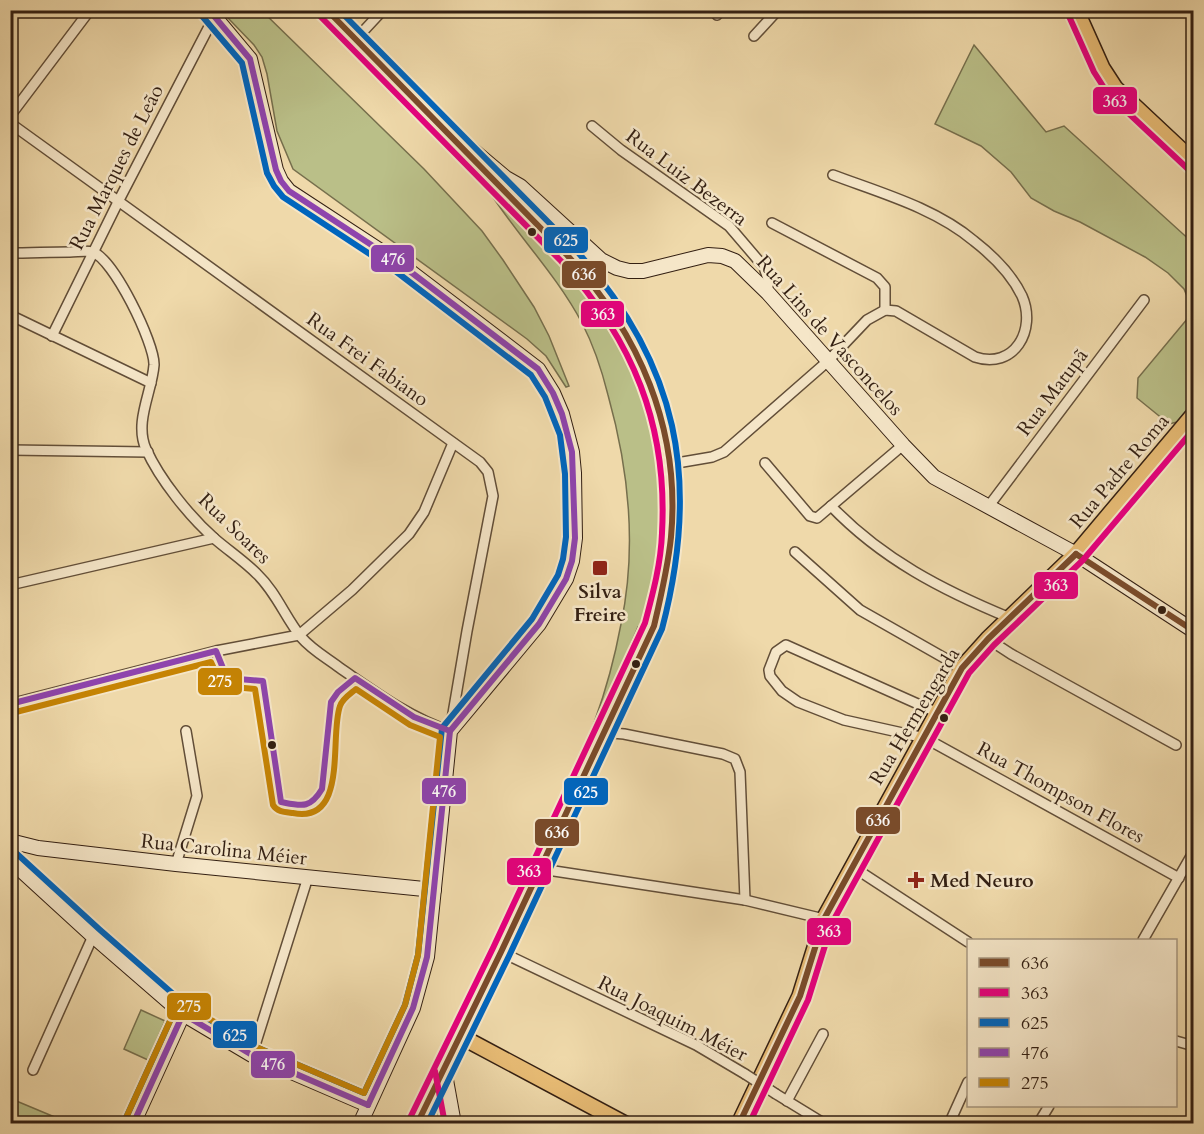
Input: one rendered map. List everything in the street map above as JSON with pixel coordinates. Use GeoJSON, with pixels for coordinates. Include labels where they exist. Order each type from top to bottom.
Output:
{"type":"FeatureCollection","features":[{"type":"Feature","properties":{"kind":"main road"},"geometry":{"type":"LineString","coordinates":[[326,10],[497,185],[566,251],[610,305],[627,332],[650,380],[676,463],[673,523],[667,575],[659,610],[643,654],[417,1124]]}},
{"type":"Feature","properties":{"kind":"main road"},"geometry":{"type":"LineString","coordinates":[[1076,10],[1102,68],[1115,88],[1194,162]]}},
{"type":"Feature","properties":{"kind":"main road","name":"Rua Padre Roma"},"geometry":{"type":"LineString","coordinates":[[1076,554],[1194,414]]}},
{"type":"Feature","properties":{"kind":"main road","name":"Rua Hermengarda"},"geometry":{"type":"LineString","coordinates":[[739,1124],[800,996],[824,919],[962,668],[988,639],[1076,554]]}},
{"type":"Feature","properties":{"kind":"main road"},"geometry":{"type":"LineString","coordinates":[[460,1036],[625,1124]]}},
{"type":"Feature","properties":{"kind":"street"},"geometry":{"type":"LineString","coordinates":[[10,116],[90,10]]}},
{"type":"Feature","properties":{"kind":"street"},"geometry":{"type":"LineString","coordinates":[[356,39],[383,10]]}},
{"type":"Feature","properties":{"kind":"street"},"geometry":{"type":"LineString","coordinates":[[754,36],[778,10]]}},
{"type":"Feature","properties":{"kind":"street"},"geometry":{"type":"LineString","coordinates":[[212,13],[250,59],[276,170],[285,186],[297,197],[399,263],[531,362],[545,378],[562,414],[568,434],[574,473],[575,538],[572,561],[566,579],[553,603],[527,640],[450,731],[427,957],[420,986],[398,1043],[360,1124]]}},
{"type":"Feature","properties":{"kind":"street","name":"Rua Marques de Leão"},"geometry":{"type":"LineString","coordinates":[[52,336],[212,13]]}},
{"type":"Feature","properties":{"kind":"street","name":"Rua Lins de Vasconcelos"},"geometry":{"type":"LineString","coordinates":[[434,118],[506,178],[520,186],[594,254],[617,268],[643,271],[708,255],[722,256],[735,261],[768,293],[934,477],[1076,554],[1194,631]]}},
{"type":"Feature","properties":{"kind":"street","name":"Rua Frei Fabiano"},"geometry":{"type":"LineString","coordinates":[[10,123],[480,462],[488,472],[493,496],[450,731]]}},
{"type":"Feature","properties":{"kind":"street","name":"Rua Luiz Bezerra"},"geometry":{"type":"LineString","coordinates":[[592,126],[621,150],[729,226],[764,267],[768,279],[768,293]]}},
{"type":"Feature","properties":{"kind":"street"},"geometry":{"type":"LineString","coordinates":[[676,463],[718,456],[724,452],[828,361],[867,320],[885,310],[896,311],[984,360],[1006,358],[1020,343],[1025,333],[1025,311],[1022,297],[1008,274],[973,239],[944,220],[834,175]]}},
{"type":"Feature","properties":{"kind":"street"},"geometry":{"type":"LineString","coordinates":[[772,224],[877,278],[885,287],[885,310]]}},
{"type":"Feature","properties":{"kind":"street"},"geometry":{"type":"LineString","coordinates":[[10,253],[93,252]]}},
{"type":"Feature","properties":{"kind":"street","name":"Rua Soares"},"geometry":{"type":"LineString","coordinates":[[93,252],[106,262],[115,274],[144,327],[154,353],[152,383],[142,424],[142,438],[148,452],[193,517],[214,538],[258,574],[308,645],[414,717],[450,731]]}},
{"type":"Feature","properties":{"kind":"street","name":"Rua Matupã"},"geometry":{"type":"LineString","coordinates":[[988,507],[1144,300]]}},
{"type":"Feature","properties":{"kind":"street"},"geometry":{"type":"LineString","coordinates":[[10,315],[152,383]]}},
{"type":"Feature","properties":{"kind":"street"},"geometry":{"type":"LineString","coordinates":[[10,704],[216,651],[299,635],[352,590],[409,534],[424,512],[453,443]]}},
{"type":"Feature","properties":{"kind":"street"},"geometry":{"type":"LineString","coordinates":[[765,463],[810,516],[817,518],[903,445]]}},
{"type":"Feature","properties":{"kind":"street"},"geometry":{"type":"LineString","coordinates":[[10,450],[148,452]]}},
{"type":"Feature","properties":{"kind":"street"},"geometry":{"type":"LineString","coordinates":[[831,506],[875,547],[893,560],[925,578],[1010,618]]}},
{"type":"Feature","properties":{"kind":"street"},"geometry":{"type":"LineString","coordinates":[[10,585],[214,538]]}},
{"type":"Feature","properties":{"kind":"street"},"geometry":{"type":"LineString","coordinates":[[795,552],[860,610],[962,668]]}},
{"type":"Feature","properties":{"kind":"street"},"geometry":{"type":"LineString","coordinates":[[988,639],[1176,745]]}},
{"type":"Feature","properties":{"kind":"street","name":"Rua Thompson Flores"},"geometry":{"type":"LineString","coordinates":[[938,713],[794,647],[786,645],[776,652],[769,670],[770,676],[782,691],[798,702],[844,720],[925,738],[1179,878]]}},
{"type":"Feature","properties":{"kind":"street"},"geometry":{"type":"LineString","coordinates":[[176,864],[197,796],[186,732]]}},
{"type":"Feature","properties":{"kind":"street"},"geometry":{"type":"LineString","coordinates":[[603,738],[612,734],[624,734],[723,754],[735,759],[740,772],[745,900]]}},
{"type":"Feature","properties":{"kind":"street","name":"Rua Carolina Méier"},"geometry":{"type":"LineString","coordinates":[[10,841],[38,848],[176,864],[434,890]]}},
{"type":"Feature","properties":{"kind":"street"},"geometry":{"type":"LineString","coordinates":[[1144,939],[1194,851]]}},
{"type":"Feature","properties":{"kind":"street"},"geometry":{"type":"LineString","coordinates":[[10,860],[183,1014],[252,1055],[368,1105]]}},
{"type":"Feature","properties":{"kind":"street"},"geometry":{"type":"LineString","coordinates":[[853,867],[967,941]]}},
{"type":"Feature","properties":{"kind":"street"},"geometry":{"type":"LineString","coordinates":[[541,868],[745,900],[824,919]]}},
{"type":"Feature","properties":{"kind":"street"},"geometry":{"type":"LineString","coordinates":[[252,1055],[308,877]]}},
{"type":"Feature","properties":{"kind":"street"},"geometry":{"type":"LineString","coordinates":[[33,1070],[93,936]]}},
{"type":"Feature","properties":{"kind":"street","name":"Rua Joaquim Méier"},"geometry":{"type":"LineString","coordinates":[[501,952],[696,1045],[825,1124]]}},
{"type":"Feature","properties":{"kind":"street"},"geometry":{"type":"LineString","coordinates":[[133,1124],[183,1014]]}},
{"type":"Feature","properties":{"kind":"street"},"geometry":{"type":"LineString","coordinates":[[787,1101],[823,1034]]}},
{"type":"Feature","properties":{"kind":"street"},"geometry":{"type":"LineString","coordinates":[[1177,1041],[1194,1046]]}},
{"type":"Feature","properties":{"kind":"street"},"geometry":{"type":"LineString","coordinates":[[444,1069],[454,1124]]}},
{"type":"Feature","properties":{"kind":"street"},"geometry":{"type":"LineString","coordinates":[[949,1124],[967,1086]]}},
{"type":"Feature","properties":{"kind":"street"},"geometry":{"type":"LineString","coordinates":[[1038,1124],[1048,1107]]}},
{"type":"Feature","properties":{"kind":"green space"},"geometry":{"type":"Polygon","coordinates":[[[233,11],[241,15],[245,11],[262,11],[424,169],[482,231],[534,307],[549,336],[569,386],[566,387],[546,356],[527,339],[293,169],[277,131],[262,57],[254,45],[228,18],[233,11]]]}},
{"type":"Feature","properties":{"kind":"green space"},"geometry":{"type":"Polygon","coordinates":[[[974,45],[1046,132],[1064,126],[1193,243],[1193,403],[1177,422],[1169,424],[1137,398],[1138,378],[1188,318],[1189,301],[1184,289],[1168,273],[1145,257],[1031,198],[1011,172],[981,146],[935,124],[974,45]]]}},
{"type":"Feature","properties":{"kind":"green space"},"geometry":{"type":"Polygon","coordinates":[[[483,182],[566,263],[612,323],[642,381],[661,459],[665,523],[657,582],[646,627],[644,629],[638,627],[627,653],[633,656],[576,775],[581,754],[610,673],[626,595],[629,538],[626,480],[603,377],[582,323],[559,286],[507,218],[483,182]]]}},
{"type":"Feature","properties":{"kind":"green space"},"geometry":{"type":"Polygon","coordinates":[[[141,1010],[165,1021],[148,1060],[124,1049],[141,1010]]]}},
{"type":"Feature","properties":{"kind":"green space"},"geometry":{"type":"Polygon","coordinates":[[[440,1095],[443,1096],[451,1123],[426,1122],[440,1095]]]}},
{"type":"Feature","properties":{"kind":"green space"},"geometry":{"type":"Polygon","coordinates":[[[14,1100],[69,1123],[11,1123],[11,1109],[14,1100]]]}},
{"type":"Feature","properties":{"kind":"transit line","name":"476"},"geometry":{"type":"LineString","coordinates":[[209,10],[250,59],[276,170],[289,191],[399,263],[538,369],[553,393],[562,414],[572,452],[575,538],[572,561],[566,579],[539,624],[450,731],[427,957],[413,1008],[368,1105]]}},
{"type":"Feature","properties":{"kind":"transit line","name":"636"},"geometry":{"type":"LineString","coordinates":[[327,10],[567,255],[593,285],[615,317],[650,384],[669,458],[672,497],[671,537],[654,626],[501,952],[417,1124]]}},
{"type":"Feature","properties":{"kind":"transit line","name":"625"},"geometry":{"type":"LineString","coordinates":[[339,10],[574,248],[610,291],[638,335],[658,380],[672,426],[679,473],[679,523],[674,575],[662,629],[509,956],[427,1124]]}},
{"type":"Feature","properties":{"kind":"transit line","name":"363"},"geometry":{"type":"LineString","coordinates":[[1068,14],[1094,72],[1108,94],[1188,169]]}},
{"type":"Feature","properties":{"kind":"transit line","name":"625"},"geometry":{"type":"LineString","coordinates":[[16,853],[188,1007],[256,1047],[364,1093],[405,1005],[418,955],[442,728],[532,619],[558,575],[563,559],[566,537],[565,474],[560,435],[545,397],[531,375],[394,270],[283,197],[267,173],[242,63],[202,16]]}},
{"type":"Feature","properties":{"kind":"transit line","name":"363"},"geometry":{"type":"LineString","coordinates":[[320,16],[561,261],[586,291],[626,353],[641,386],[652,420],[659,456],[662,533],[654,589],[645,623],[493,948],[409,1120]]}},
{"type":"Feature","properties":{"kind":"transit line","name":"363"},"geometry":{"type":"LineString","coordinates":[[749,1124],[808,1000],[832,923],[969,673],[994,645],[1083,560],[1194,429]]}},
{"type":"Feature","properties":{"kind":"transit line","name":"636"},"geometry":{"type":"LineString","coordinates":[[1076,554],[1194,631]]}},
{"type":"Feature","properties":{"kind":"transit line","name":"636"},"geometry":{"type":"LineString","coordinates":[[739,1124],[800,996],[824,919],[962,668],[988,639],[1076,554]]}},
{"type":"Feature","properties":{"kind":"transit line","name":"476"},"geometry":{"type":"LineString","coordinates":[[10,704],[216,651],[227,678],[263,681],[281,802],[300,805],[309,803],[322,789],[331,702],[338,692],[355,678],[414,717],[450,731]]}},
{"type":"Feature","properties":{"kind":"transit line","name":"275"},"geometry":{"type":"LineString","coordinates":[[12,713],[211,662],[222,686],[255,689],[273,805],[279,810],[293,813],[311,813],[322,805],[330,792],[340,706],[344,699],[356,689],[410,725],[440,737],[418,955],[405,1005],[364,1093],[256,1047],[188,1006],[182,1005],[175,1010],[125,1120]]}},
{"type":"Feature","properties":{"kind":"transit line","name":"625"},"geometry":{"type":"LineString","coordinates":[[125,1120],[175,1010]]}},
{"type":"Feature","properties":{"kind":"transit line","name":"476"},"geometry":{"type":"LineString","coordinates":[[183,1014],[252,1055],[368,1105]]}},
{"type":"Feature","properties":{"kind":"transit line","name":"476"},"geometry":{"type":"LineString","coordinates":[[133,1124],[183,1014]]}},
{"type":"Feature","properties":{"kind":"transit line","name":"363"},"geometry":{"type":"LineString","coordinates":[[435,1071],[445,1124]]}},
{"type":"Feature","properties":{"kind":"place","name":"Silva Freire"},"geometry":{"type":"Point","coordinates":[600,568]}},
{"type":"Feature","properties":{"kind":"place","name":"Med Neuro"},"geometry":{"type":"Point","coordinates":[916,880]}}]}
